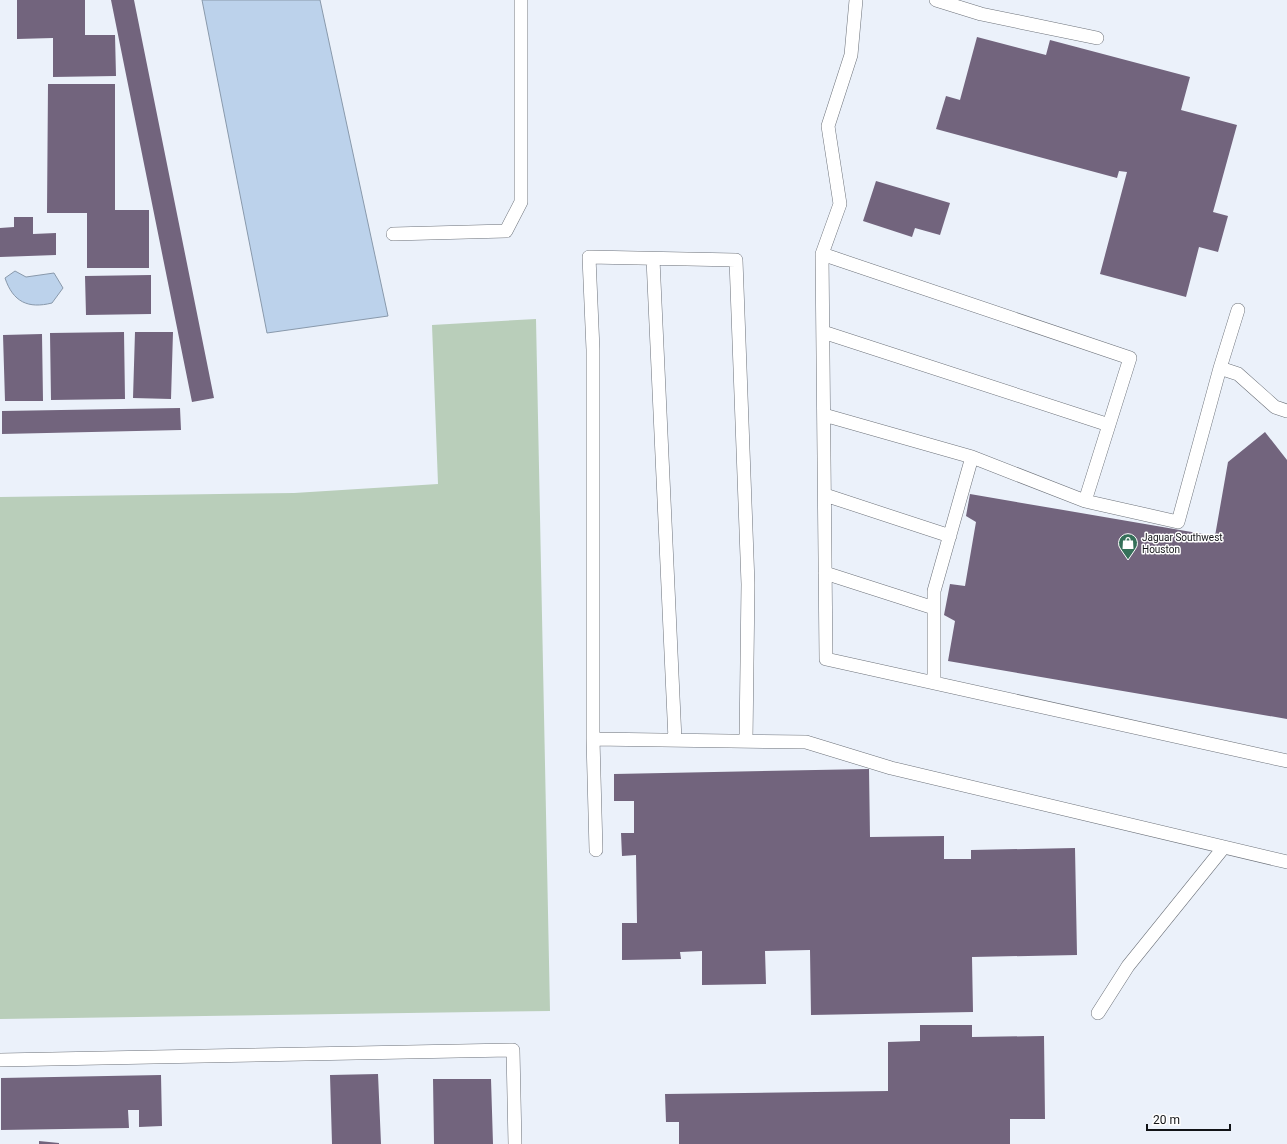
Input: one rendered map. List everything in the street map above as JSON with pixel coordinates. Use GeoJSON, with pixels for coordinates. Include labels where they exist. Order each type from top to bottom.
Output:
{"type":"FeatureCollection","features":[{"type":"Feature","properties":{"kind":"lane"},"geometry":{"type":"LineString","coordinates":[[393,234],[506,231],[521,202],[521,0]]}},
{"type":"Feature","properties":{"kind":"lane"},"geometry":{"type":"LineString","coordinates":[[856,0],[851,55],[828,126],[840,204],[822,254],[826,659],[1287,761]]}},
{"type":"Feature","properties":{"kind":"lane"},"geometry":{"type":"LineString","coordinates":[[936,0],[981,14],[1097,38]]}},
{"type":"Feature","properties":{"kind":"lane"},"geometry":{"type":"LineString","coordinates":[[822,254],[1130,358],[1085,501]]}},
{"type":"Feature","properties":{"kind":"lane"},"geometry":{"type":"LineString","coordinates":[[596,850],[593,739],[593,358],[589,257],[736,260],[748,584],[746,741]]}},
{"type":"Feature","properties":{"kind":"lane"},"geometry":{"type":"LineString","coordinates":[[653,259],[675,740]]}},
{"type":"Feature","properties":{"kind":"lane"},"geometry":{"type":"LineString","coordinates":[[824,415],[972,457],[1085,501],[1178,522],[1220,368],[1238,310]]}},
{"type":"Feature","properties":{"kind":"lane"},"geometry":{"type":"LineString","coordinates":[[823,332],[1109,425]]}},
{"type":"Feature","properties":{"kind":"lane"},"geometry":{"type":"LineString","coordinates":[[1220,368],[1238,374],[1275,408],[1287,411]]}},
{"type":"Feature","properties":{"kind":"lane"},"geometry":{"type":"LineString","coordinates":[[934,683],[934,591],[972,457]]}},
{"type":"Feature","properties":{"kind":"lane"},"geometry":{"type":"LineString","coordinates":[[825,495],[950,536]]}},
{"type":"Feature","properties":{"kind":"lane"},"geometry":{"type":"LineString","coordinates":[[825,573],[934,608]]}},
{"type":"Feature","properties":{"kind":"lane"},"geometry":{"type":"LineString","coordinates":[[593,739],[806,742],[891,768],[1287,862]]}},
{"type":"Feature","properties":{"kind":"lane"},"geometry":{"type":"LineString","coordinates":[[1098,1013],[1128,966],[1224,847]]}},
{"type":"Feature","properties":{"kind":"lane"},"geometry":{"type":"LineString","coordinates":[[0,1060],[513,1050],[515,1144]]}},
{"type":"Feature","properties":{"kind":"green space"},"geometry":{"type":"Polygon","coordinates":[[[536,319],[550,1011],[0,1019],[0,497],[294,493],[438,484],[432,325],[536,319]]]}},
{"type":"Feature","properties":{"kind":"water"},"geometry":{"type":"Polygon","coordinates":[[[202,0],[320,0],[388,316],[267,333],[202,0]]]}},
{"type":"Feature","properties":{"kind":"water"},"geometry":{"type":"Polygon","coordinates":[[[15,271],[26,277],[54,273],[63,288],[52,303],[36,305],[22,302],[12,293],[5,278],[15,271]]]}},
{"type":"Feature","properties":{"kind":"building"},"geometry":{"type":"Polygon","coordinates":[[[17,0],[85,0],[85,35],[115,35],[116,76],[53,77],[53,38],[17,39],[17,0]]]}},
{"type":"Feature","properties":{"kind":"building"},"geometry":{"type":"Polygon","coordinates":[[[111,0],[134,0],[214,398],[192,402],[111,0]]]}},
{"type":"Feature","properties":{"kind":"building"},"geometry":{"type":"Polygon","coordinates":[[[977,37],[1046,55],[1050,40],[1190,77],[1181,110],[1237,125],[1213,212],[1228,216],[1218,252],[1199,247],[1186,297],[1100,274],[1127,172],[1119,171],[1117,178],[936,129],[946,96],[960,100],[977,37]]]}},
{"type":"Feature","properties":{"kind":"building"},"geometry":{"type":"Polygon","coordinates":[[[48,84],[115,84],[115,210],[149,210],[149,268],[87,268],[87,213],[47,213],[48,84]]]}},
{"type":"Feature","properties":{"kind":"building"},"geometry":{"type":"Polygon","coordinates":[[[876,181],[950,203],[940,235],[915,228],[912,237],[863,221],[876,181]]]}},
{"type":"Feature","properties":{"kind":"building"},"geometry":{"type":"Polygon","coordinates":[[[14,217],[33,217],[33,234],[56,233],[56,255],[0,257],[0,228],[14,227],[14,217]]]}},
{"type":"Feature","properties":{"kind":"building"},"geometry":{"type":"Polygon","coordinates":[[[151,275],[151,314],[86,315],[85,276],[151,275]]]}},
{"type":"Feature","properties":{"kind":"building"},"geometry":{"type":"Polygon","coordinates":[[[124,332],[125,399],[51,400],[50,333],[124,332]]]}},
{"type":"Feature","properties":{"kind":"building"},"geometry":{"type":"Polygon","coordinates":[[[135,332],[173,332],[171,399],[133,398],[135,332]]]}},
{"type":"Feature","properties":{"kind":"building"},"geometry":{"type":"Polygon","coordinates":[[[42,334],[43,401],[5,401],[3,335],[42,334]]]}},
{"type":"Feature","properties":{"kind":"building"},"geometry":{"type":"Polygon","coordinates":[[[180,408],[181,430],[2,434],[2,411],[180,408]]]}},
{"type":"Feature","properties":{"kind":"building","name":"Jaguar Southwest Houston"},"geometry":{"type":"Polygon","coordinates":[[[1265,432],[1287,460],[1287,719],[948,661],[955,621],[944,615],[950,584],[965,586],[976,522],[966,516],[970,494],[1215,536],[1228,462],[1265,432]]]}},
{"type":"Feature","properties":{"kind":"building"},"geometry":{"type":"Polygon","coordinates":[[[869,769],[870,837],[944,836],[944,859],[971,859],[971,850],[1075,848],[1077,955],[972,957],[973,1012],[811,1015],[810,950],[765,951],[766,984],[702,985],[702,951],[680,952],[681,959],[622,960],[622,923],[637,923],[636,855],[622,856],[621,833],[634,833],[634,801],[614,801],[614,774],[869,769]]]}},
{"type":"Feature","properties":{"kind":"building"},"geometry":{"type":"Polygon","coordinates":[[[920,1025],[972,1025],[972,1037],[1044,1036],[1045,1119],[1010,1119],[1010,1144],[679,1144],[679,1122],[666,1122],[665,1094],[888,1091],[888,1042],[920,1041],[920,1025]]]}},
{"type":"Feature","properties":{"kind":"building"},"geometry":{"type":"Polygon","coordinates":[[[378,1074],[381,1144],[332,1144],[330,1075],[378,1074]]]}},
{"type":"Feature","properties":{"kind":"building"},"geometry":{"type":"Polygon","coordinates":[[[161,1075],[162,1126],[139,1127],[139,1110],[128,1110],[129,1128],[1,1130],[1,1078],[161,1075]]]}},
{"type":"Feature","properties":{"kind":"building"},"geometry":{"type":"Polygon","coordinates":[[[433,1079],[491,1079],[493,1144],[434,1144],[433,1079]]]}},
{"type":"Feature","properties":{"kind":"building"},"geometry":{"type":"Polygon","coordinates":[[[39,1141],[59,1143],[59,1144],[39,1144],[39,1141]]]}},
{"type":"Feature","properties":{"kind":"place","name":"Jaguar Southwest Houston"},"geometry":{"type":"Point","coordinates":[1128,560]}}]}
